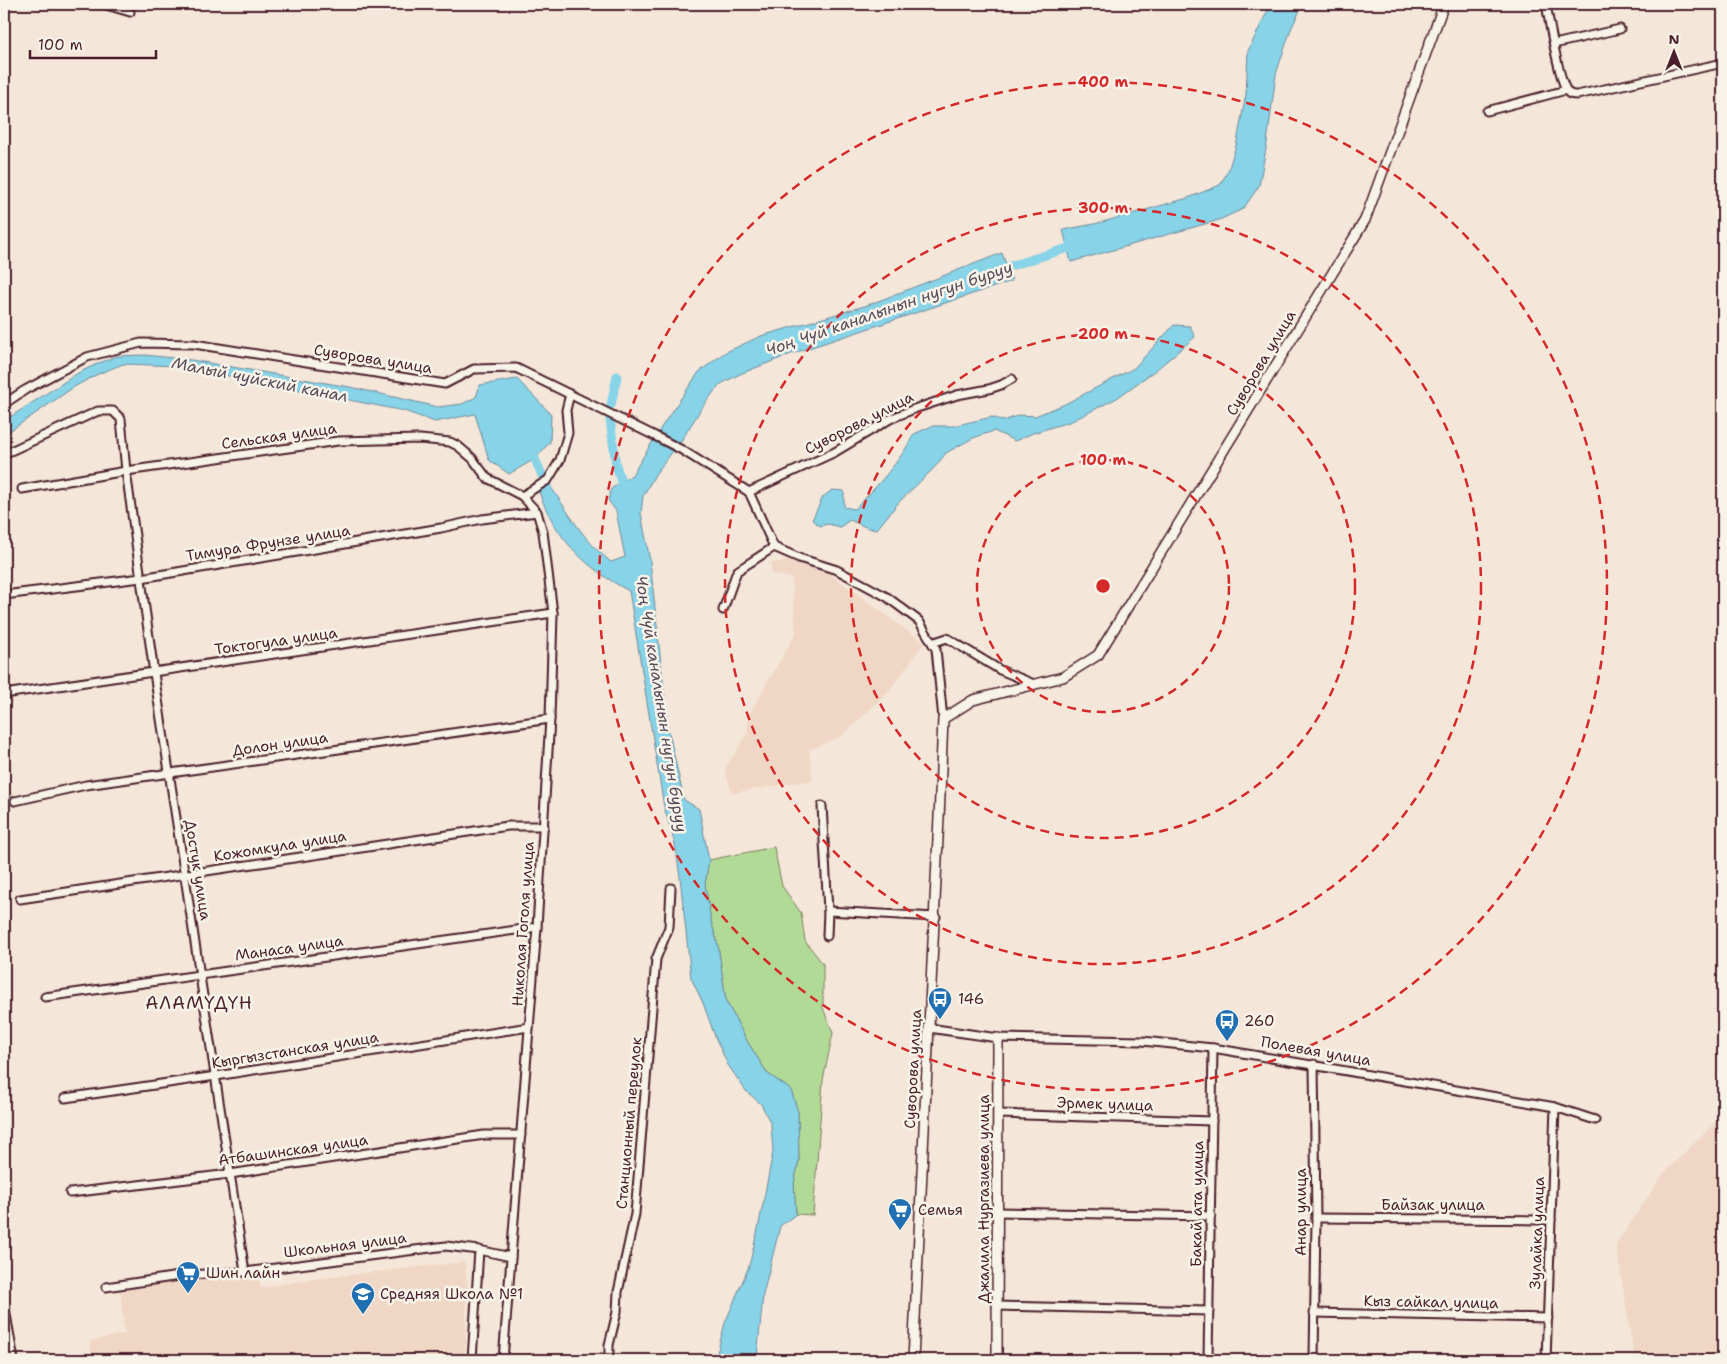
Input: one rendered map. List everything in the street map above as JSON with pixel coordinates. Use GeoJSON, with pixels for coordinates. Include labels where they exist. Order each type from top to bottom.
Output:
{"type":"FeatureCollection","features":[{"type":"Feature","properties":{"kind":"street"},"geometry":{"type":"LineString","coordinates":[[103,4],[130,12]]}},
{"type":"Feature","properties":{"kind":"street","name":"Суворова улица"},"geometry":{"type":"LineString","coordinates":[[943,719],[973,700],[1064,677],[1098,655],[1365,220],[1444,4]]}},
{"type":"Feature","properties":{"kind":"street"},"geometry":{"type":"LineString","coordinates":[[1546,4],[1566,90],[1570,94],[1577,95],[1723,63]]}},
{"type":"Feature","properties":{"kind":"street"},"geometry":{"type":"LineString","coordinates":[[1554,44],[1620,29]]}},
{"type":"Feature","properties":{"kind":"street"},"geometry":{"type":"LineString","coordinates":[[1487,111],[1566,90]]}},
{"type":"Feature","properties":{"kind":"street","name":"Суворова улица"},"geometry":{"type":"LineString","coordinates":[[4,404],[25,390],[87,358],[142,343],[194,344],[445,384],[474,369],[516,368],[682,450],[749,492],[835,452],[890,419],[957,395],[1001,386],[1012,379]]}},
{"type":"Feature","properties":{"kind":"street"},"geometry":{"type":"LineString","coordinates":[[537,512],[522,496],[548,480],[560,460],[568,433],[566,410],[570,394]]}},
{"type":"Feature","properties":{"kind":"street","name":"Достук улица"},"geometry":{"type":"LineString","coordinates":[[4,454],[98,411],[113,411],[120,419],[154,673],[245,1272]]}},
{"type":"Feature","properties":{"kind":"street","name":"Сельская улица"},"geometry":{"type":"LineString","coordinates":[[22,489],[126,471],[338,441],[392,439],[450,442],[472,458],[487,478],[522,496]]}},
{"type":"Feature","properties":{"kind":"street"},"geometry":{"type":"LineString","coordinates":[[723,610],[737,571],[774,547],[749,492]]}},
{"type":"Feature","properties":{"kind":"street","name":"Тимура Фрунзе улица"},"geometry":{"type":"LineString","coordinates":[[4,596],[141,578],[441,528],[482,519],[537,512]]}},
{"type":"Feature","properties":{"kind":"street","name":"Николая Гоголя улица"},"geometry":{"type":"LineString","coordinates":[[503,1360],[537,927],[550,719],[553,613],[542,532],[537,512]]}},
{"type":"Feature","properties":{"kind":"street","name":"Суворова улица"},"geometry":{"type":"LineString","coordinates":[[774,547],[799,558],[837,570],[887,597],[919,621],[936,649],[943,719],[936,918],[929,1028],[914,1360]]}},
{"type":"Feature","properties":{"kind":"street","name":"Токтогула улица"},"geometry":{"type":"LineString","coordinates":[[4,694],[553,613]]}},
{"type":"Feature","properties":{"kind":"street"},"geometry":{"type":"LineString","coordinates":[[932,643],[947,638],[1000,670],[1034,684]]}},
{"type":"Feature","properties":{"kind":"street","name":"Долон улица"},"geometry":{"type":"LineString","coordinates":[[15,801],[86,785],[550,719]]}},
{"type":"Feature","properties":{"kind":"street"},"geometry":{"type":"LineString","coordinates":[[822,806],[828,911],[827,936]]}},
{"type":"Feature","properties":{"kind":"street","name":"Кожомкула улица"},"geometry":{"type":"LineString","coordinates":[[20,899],[508,826],[544,826]]}},
{"type":"Feature","properties":{"kind":"street","name":"Станционный переулок"},"geometry":{"type":"LineString","coordinates":[[609,1360],[609,1345],[617,1312],[618,1292],[635,1214],[656,959],[668,927],[671,888]]}},
{"type":"Feature","properties":{"kind":"street"},"geometry":{"type":"LineString","coordinates":[[828,911],[936,918]]}},
{"type":"Feature","properties":{"kind":"street","name":"Манаса улица"},"geometry":{"type":"LineString","coordinates":[[45,997],[537,927]]}},
{"type":"Feature","properties":{"kind":"street","name":"Кыргызстанская улица"},"geometry":{"type":"LineString","coordinates":[[65,1098],[529,1027]]}},
{"type":"Feature","properties":{"kind":"street","name":"Полевая улица"},"geometry":{"type":"LineString","coordinates":[[929,1028],[998,1038],[1142,1041],[1214,1048],[1555,1107],[1596,1120]]}},
{"type":"Feature","properties":{"kind":"street","name":"Джалила Нургазиева улица"},"geometry":{"type":"LineString","coordinates":[[997,1360],[998,1038]]}},
{"type":"Feature","properties":{"kind":"street","name":"Бакай ата улица"},"geometry":{"type":"LineString","coordinates":[[1208,1360],[1214,1048]]}},
{"type":"Feature","properties":{"kind":"street","name":"Анар улица"},"geometry":{"type":"LineString","coordinates":[[1314,1064],[1316,1218],[1314,1360]]}},
{"type":"Feature","properties":{"kind":"street","name":"Зулайка улица"},"geometry":{"type":"LineString","coordinates":[[1546,1360],[1555,1107]]}},
{"type":"Feature","properties":{"kind":"street","name":"Эрмек улица"},"geometry":{"type":"LineString","coordinates":[[998,1114],[1212,1121]]}},
{"type":"Feature","properties":{"kind":"street","name":"Атбашинская улица"},"geometry":{"type":"LineString","coordinates":[[70,1193],[230,1174],[484,1135],[520,1136]]}},
{"type":"Feature","properties":{"kind":"street"},"geometry":{"type":"LineString","coordinates":[[998,1212],[1211,1216]]}},
{"type":"Feature","properties":{"kind":"street","name":"Байзак улица"},"geometry":{"type":"LineString","coordinates":[[1316,1218],[1551,1220]]}},
{"type":"Feature","properties":{"kind":"street","name":"Школьная улица"},"geometry":{"type":"LineString","coordinates":[[106,1287],[186,1275],[245,1272],[446,1246],[511,1256]]}},
{"type":"Feature","properties":{"kind":"street"},"geometry":{"type":"LineString","coordinates":[[472,1360],[478,1250]]}},
{"type":"Feature","properties":{"kind":"street"},"geometry":{"type":"LineString","coordinates":[[4,1303],[14,1360]]}},
{"type":"Feature","properties":{"kind":"street"},"geometry":{"type":"LineString","coordinates":[[997,1306],[1209,1311]]}},
{"type":"Feature","properties":{"kind":"street","name":"Кыз сайкал улица"},"geometry":{"type":"LineString","coordinates":[[1314,1314],[1548,1318]]}},
{"type":"Feature","properties":{"kind":"shaded area"},"geometry":{"type":"Polygon","coordinates":[[[790,561],[830,574],[924,643],[888,692],[842,736],[809,750],[812,780],[732,793],[725,769],[747,734],[750,713],[796,633],[792,578],[771,574],[771,563],[790,561]]]}},
{"type":"Feature","properties":{"kind":"shaded area"},"geometry":{"type":"Polygon","coordinates":[[[1723,1115],[1723,1360],[1635,1360],[1616,1245],[1664,1173],[1723,1115]]]}},
{"type":"Feature","properties":{"kind":"shaded area","name":"Средняя Школа №1"},"geometry":{"type":"Polygon","coordinates":[[[464,1262],[467,1284],[465,1360],[92,1360],[90,1341],[125,1334],[120,1291],[186,1280],[259,1276],[261,1288],[312,1279],[464,1262]]]}},
{"type":"Feature","properties":{"kind":"green space"},"geometry":{"type":"Polygon","coordinates":[[[774,847],[782,886],[801,913],[805,941],[823,964],[823,1008],[833,1033],[823,1080],[813,1215],[796,1214],[794,1183],[799,1161],[798,1112],[791,1090],[767,1073],[747,1041],[726,1001],[718,945],[711,921],[705,884],[709,860],[774,847]]]}},
{"type":"Feature","properties":{"kind":"water"},"geometry":{"type":"Polygon","coordinates":[[[1271,4],[1303,4],[1291,29],[1276,74],[1259,186],[1243,209],[1219,220],[1071,262],[1063,230],[1099,223],[1188,198],[1220,185],[1228,171],[1237,142],[1246,94],[1248,51],[1271,4]]]}},
{"type":"Feature","properties":{"kind":"water"},"geometry":{"type":"Polygon","coordinates":[[[1002,253],[1012,281],[791,354],[740,374],[719,385],[681,441],[656,473],[643,496],[641,513],[650,561],[668,728],[684,800],[699,809],[709,860],[705,884],[711,921],[718,945],[726,1001],[747,1041],[767,1073],[791,1090],[798,1112],[799,1161],[794,1183],[796,1214],[780,1226],[763,1295],[757,1358],[754,1360],[717,1360],[725,1323],[749,1266],[758,1229],[773,1152],[771,1124],[761,1104],[746,1091],[728,1065],[691,978],[675,844],[664,807],[629,591],[598,572],[573,549],[553,522],[538,489],[548,483],[584,535],[611,562],[625,557],[616,511],[608,500],[611,489],[632,475],[664,423],[699,372],[724,353],[761,336],[868,305],[1002,253]]]}},
{"type":"Feature","properties":{"kind":"water"},"geometry":{"type":"Polygon","coordinates":[[[1174,325],[1190,326],[1195,337],[1157,369],[1117,398],[1072,421],[1033,433],[1015,441],[994,431],[973,438],[946,453],[935,467],[899,502],[877,529],[868,528],[850,520],[840,527],[828,524],[820,526],[812,520],[823,497],[832,490],[844,491],[844,507],[855,509],[895,464],[914,434],[932,426],[953,426],[992,417],[1004,421],[1019,415],[1035,416],[1065,404],[1134,368],[1174,325]]]}},
{"type":"Feature","properties":{"kind":"water","name":"Малый чуйский канал"},"geometry":{"type":"Polygon","coordinates":[[[145,355],[191,360],[350,387],[438,407],[462,404],[476,397],[480,385],[517,379],[551,414],[550,442],[535,459],[509,474],[489,460],[475,414],[435,422],[404,411],[179,366],[123,364],[98,374],[74,387],[4,435],[4,421],[78,373],[117,356],[145,355]]]}},
{"type":"Feature","properties":{"kind":"waterway","name":"Чоң Чүй каналынын нугун буруу"},"geometry":{"type":"LineString","coordinates":[[997,270],[1078,245]]}},
{"type":"Feature","properties":{"kind":"waterway"},"geometry":{"type":"LineString","coordinates":[[611,405],[617,376]]}},
{"type":"Feature","properties":{"kind":"waterway"},"geometry":{"type":"LineString","coordinates":[[610,419],[616,465],[621,482],[629,488]]}},
{"type":"Feature","properties":{"kind":"waterway"},"geometry":{"type":"LineString","coordinates":[[535,459],[548,489]]}},
{"type":"Feature","properties":{"kind":"place","name":"146"},"geometry":{"type":"Point","coordinates":[940,1020]}},
{"type":"Feature","properties":{"kind":"place","name":"260"},"geometry":{"type":"Point","coordinates":[1227,1042]}},
{"type":"Feature","properties":{"kind":"place","name":"Семья"},"geometry":{"type":"Point","coordinates":[900,1231]}},
{"type":"Feature","properties":{"kind":"place","name":"Шин лайн"},"geometry":{"type":"Point","coordinates":[188,1294]}},
{"type":"Feature","properties":{"kind":"place","name":"Средняя Школа №1"},"geometry":{"type":"Point","coordinates":[363,1315]}},
{"type":"Feature","properties":{"kind":"district","name":"АЛАМҮДҮН"},"geometry":{"type":"Point","coordinates":[199,1003]}}]}
